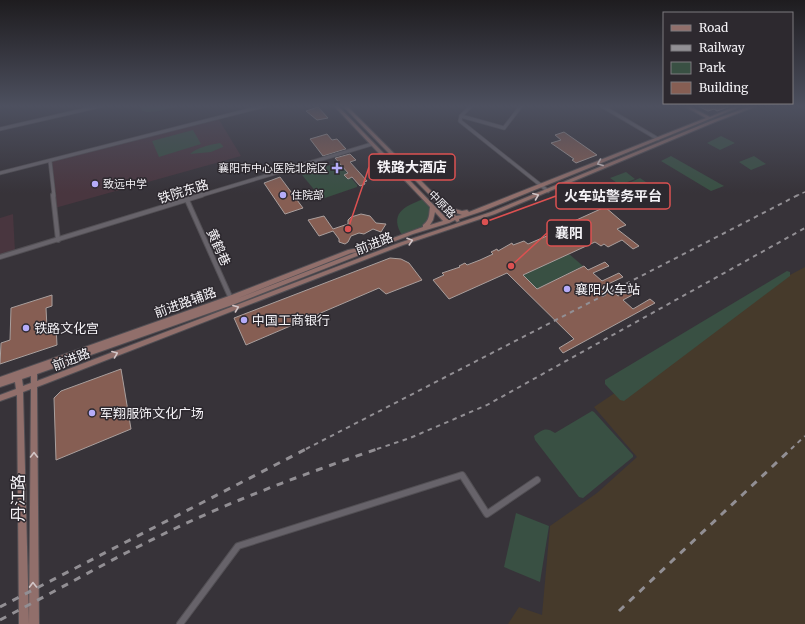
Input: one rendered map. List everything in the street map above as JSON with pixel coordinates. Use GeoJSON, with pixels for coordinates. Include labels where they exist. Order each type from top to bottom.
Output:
{"type":"FeatureCollection","features":[{"type":"Feature","properties":{"kind":"main road"},"geometry":{"type":"LineString","coordinates":[[360,135],[370,145]]}},
{"type":"Feature","properties":{"kind":"main road","name":"中原路"},"geometry":{"type":"LineString","coordinates":[[361,135],[452,227]]}},
{"type":"Feature","properties":{"kind":"main road","name":"中原路"},"geometry":{"type":"LineString","coordinates":[[373,135],[461,224]]}},
{"type":"Feature","properties":{"kind":"main road"},"geometry":{"type":"LineString","coordinates":[[378,135],[428,186],[428,191]]}},
{"type":"Feature","properties":{"kind":"main road","name":"前进路"},"geometry":{"type":"LineString","coordinates":[[377,247],[445,221],[481,210],[668,135]]}},
{"type":"Feature","properties":{"kind":"main road","name":"前进路"},"geometry":{"type":"LineString","coordinates":[[0,398],[398,245],[493,213],[675,135]]}},
{"type":"Feature","properties":{"kind":"main road"},"geometry":{"type":"LineString","coordinates":[[411,234],[429,224],[433,217],[432,207]]}},
{"type":"Feature","properties":{"kind":"main road"},"geometry":{"type":"LineString","coordinates":[[445,208],[462,212],[481,210]]}},
{"type":"Feature","properties":{"kind":"main road","name":"前进路辅路"},"geometry":{"type":"LineString","coordinates":[[0,380],[232,300],[350,251],[377,247]]}},
{"type":"Feature","properties":{"kind":"main road","name":"前进路"},"geometry":{"type":"LineString","coordinates":[[0,384],[232,300]]}},
{"type":"Feature","properties":{"kind":"main road","name":"丹江路"},"geometry":{"type":"LineString","coordinates":[[34,372],[34,624]]}},
{"type":"Feature","properties":{"kind":"main road","name":"丹江路"},"geometry":{"type":"LineString","coordinates":[[18,378],[20,391],[24,624]]}},
{"type":"Feature","properties":{"kind":"street"},"geometry":{"type":"LineString","coordinates":[[0,173],[151,135]]}},
{"type":"Feature","properties":{"kind":"street"},"geometry":{"type":"LineString","coordinates":[[477,135],[548,190]]}},
{"type":"Feature","properties":{"kind":"street"},"geometry":{"type":"LineString","coordinates":[[651,135],[658,139]]}},
{"type":"Feature","properties":{"kind":"street","name":"铁院东路"},"geometry":{"type":"LineString","coordinates":[[0,257],[370,145]]}},
{"type":"Feature","properties":{"kind":"street"},"geometry":{"type":"LineString","coordinates":[[50,161],[58,240]]}},
{"type":"Feature","properties":{"kind":"street","name":"黄鹤巷"},"geometry":{"type":"LineString","coordinates":[[187,200],[232,300]]}},
{"type":"Feature","properties":{"kind":"street"},"geometry":{"type":"LineString","coordinates":[[180,624],[238,546],[462,475],[487,514],[537,480]]}},
{"type":"Feature","properties":{"kind":"shaded area","name":"致远中学"},"geometry":{"type":"Polygon","coordinates":[[[151,135],[228,135],[241,156],[55,208],[50,161],[151,135]]]}},
{"type":"Feature","properties":{"kind":"shaded area"},"geometry":{"type":"Polygon","coordinates":[[[13,214],[15,252],[0,256],[0,218],[13,214]]]}},
{"type":"Feature","properties":{"kind":"shaded area"},"geometry":{"type":"Polygon","coordinates":[[[805,267],[805,624],[508,624],[519,607],[542,615],[550,526],[597,493],[637,457],[594,407],[790,275],[805,267]]]}},
{"type":"Feature","properties":{"kind":"green space"},"geometry":{"type":"Polygon","coordinates":[[[174,135],[196,135],[201,144],[159,157],[152,141],[174,135]]]}},
{"type":"Feature","properties":{"kind":"green space"},"geometry":{"type":"Polygon","coordinates":[[[721,136],[735,143],[720,150],[707,143],[721,136]]]}},
{"type":"Feature","properties":{"kind":"green space"},"geometry":{"type":"Polygon","coordinates":[[[220,143],[223,147],[211,152],[190,154],[200,148],[220,143]]]}},
{"type":"Feature","properties":{"kind":"green space"},"geometry":{"type":"Polygon","coordinates":[[[671,156],[724,186],[711,191],[661,161],[671,156]]]}},
{"type":"Feature","properties":{"kind":"green space"},"geometry":{"type":"Polygon","coordinates":[[[754,156],[766,164],[751,170],[739,162],[754,156]]]}},
{"type":"Feature","properties":{"kind":"green space"},"geometry":{"type":"Polygon","coordinates":[[[333,164],[340,165],[357,185],[357,187],[322,199],[302,175],[333,164]]]}},
{"type":"Feature","properties":{"kind":"green space"},"geometry":{"type":"Polygon","coordinates":[[[626,172],[635,179],[620,185],[610,178],[626,172]]]}},
{"type":"Feature","properties":{"kind":"green space"},"geometry":{"type":"Polygon","coordinates":[[[640,178],[653,187],[636,195],[622,186],[640,178]]]}},
{"type":"Feature","properties":{"kind":"green space"},"geometry":{"type":"Polygon","coordinates":[[[424,199],[432,207],[429,224],[403,237],[397,222],[400,212],[410,205],[424,199]]]}},
{"type":"Feature","properties":{"kind":"green space"},"geometry":{"type":"Polygon","coordinates":[[[569,254],[583,266],[537,289],[523,275],[569,254]]]}},
{"type":"Feature","properties":{"kind":"green space"},"geometry":{"type":"Polygon","coordinates":[[[787,271],[790,272],[790,276],[624,401],[620,400],[605,384],[605,380],[787,271]]]}},
{"type":"Feature","properties":{"kind":"green space"},"geometry":{"type":"Polygon","coordinates":[[[592,411],[633,455],[633,457],[583,498],[579,497],[535,440],[534,436],[547,429],[555,433],[592,411]]]}},
{"type":"Feature","properties":{"kind":"green space"},"geometry":{"type":"Polygon","coordinates":[[[516,513],[549,526],[540,582],[504,567],[516,513]]]}},
{"type":"Feature","properties":{"kind":"building"},"geometry":{"type":"Polygon","coordinates":[[[328,135],[332,140],[337,139],[346,149],[323,156],[310,139],[328,135]]]}},
{"type":"Feature","properties":{"kind":"building"},"geometry":{"type":"Polygon","coordinates":[[[555,135],[568,135],[597,155],[576,163],[572,160],[574,159],[551,143],[561,140],[555,135]]]}},
{"type":"Feature","properties":{"kind":"building"},"geometry":{"type":"Polygon","coordinates":[[[350,154],[356,160],[350,162],[367,181],[364,182],[365,184],[360,186],[352,177],[348,179],[344,175],[348,173],[335,158],[350,154]]]}},
{"type":"Feature","properties":{"kind":"building","name":"住院部"},"geometry":{"type":"Polygon","coordinates":[[[280,177],[303,208],[285,214],[264,183],[280,177]]]}},
{"type":"Feature","properties":{"kind":"building","name":"襄阳火车站"},"geometry":{"type":"Polygon","coordinates":[[[605,207],[626,225],[617,229],[639,246],[633,249],[622,240],[608,247],[604,244],[601,246],[595,242],[523,275],[537,289],[584,266],[588,270],[605,262],[609,266],[593,273],[602,281],[619,273],[623,277],[606,285],[618,296],[635,287],[640,291],[623,300],[633,309],[650,299],[655,303],[563,353],[559,348],[574,339],[507,273],[449,299],[433,280],[444,275],[442,273],[460,267],[459,266],[465,263],[467,265],[480,260],[493,254],[491,252],[497,249],[498,251],[512,243],[513,245],[524,241],[528,244],[575,224],[572,222],[605,207]]]}},
{"type":"Feature","properties":{"kind":"building"},"geometry":{"type":"Polygon","coordinates":[[[361,214],[370,216],[376,223],[386,224],[381,232],[373,229],[364,234],[359,233],[351,236],[345,244],[339,242],[339,239],[333,231],[319,236],[308,220],[324,216],[333,229],[348,224],[348,220],[351,217],[361,214]]]}},
{"type":"Feature","properties":{"kind":"building"},"geometry":{"type":"Polygon","coordinates":[[[390,258],[401,259],[409,263],[422,280],[386,294],[379,288],[246,345],[234,318],[390,258]]]}},
{"type":"Feature","properties":{"kind":"building","name":"铁路文化宫"},"geometry":{"type":"Polygon","coordinates":[[[52,295],[52,306],[46,308],[47,328],[56,326],[57,345],[0,364],[1,343],[10,340],[11,308],[52,295]]]}},
{"type":"Feature","properties":{"kind":"building","name":"军翔服饰文化广场"},"geometry":{"type":"Polygon","coordinates":[[[121,369],[131,429],[56,460],[54,398],[61,391],[121,369]]]}},
{"type":"Feature","properties":{"kind":"railway"},"geometry":{"type":"LineString","coordinates":[[796,196],[805,192]]}},
{"type":"Feature","properties":{"kind":"railway"},"geometry":{"type":"LineString","coordinates":[[306,449],[796,196]]}},
{"type":"Feature","properties":{"kind":"railway"},"geometry":{"type":"LineString","coordinates":[[380,448],[410,438],[487,405],[805,228]]}},
{"type":"Feature","properties":{"kind":"railway"},"geometry":{"type":"LineString","coordinates":[[791,449],[805,436]]}},
{"type":"Feature","properties":{"kind":"railway"},"geometry":{"type":"LineString","coordinates":[[0,607],[308,448]]}},
{"type":"Feature","properties":{"kind":"railway"},"geometry":{"type":"LineString","coordinates":[[0,620],[130,551],[199,517],[328,466],[380,448]]}},
{"type":"Feature","properties":{"kind":"railway"},"geometry":{"type":"LineString","coordinates":[[619,611],[792,448]]}},
{"type":"Feature","properties":{"kind":"place","name":"襄阳市中心医院北院区"},"geometry":{"type":"Point","coordinates":[337,168]}},
{"type":"Feature","properties":{"kind":"place","name":"致远中学"},"geometry":{"type":"Point","coordinates":[95,184]}},
{"type":"Feature","properties":{"kind":"place","name":"住院部"},"geometry":{"type":"Point","coordinates":[283,195]}},
{"type":"Feature","properties":{"kind":"place","name":"火车站警务平台"},"geometry":{"type":"Point","coordinates":[485,222]}},
{"type":"Feature","properties":{"kind":"place","name":"铁路大酒店"},"geometry":{"type":"Point","coordinates":[348,229]}},
{"type":"Feature","properties":{"kind":"place","name":"襄阳"},"geometry":{"type":"Point","coordinates":[511,266]}},
{"type":"Feature","properties":{"kind":"place","name":"襄阳火车站"},"geometry":{"type":"Point","coordinates":[567,289]}},
{"type":"Feature","properties":{"kind":"place","name":"中国工商银行"},"geometry":{"type":"Point","coordinates":[244,320]}},
{"type":"Feature","properties":{"kind":"place","name":"铁路文化宫"},"geometry":{"type":"Point","coordinates":[26,328]}},
{"type":"Feature","properties":{"kind":"place","name":"军翔服饰文化广场"},"geometry":{"type":"Point","coordinates":[92,413]}}]}
